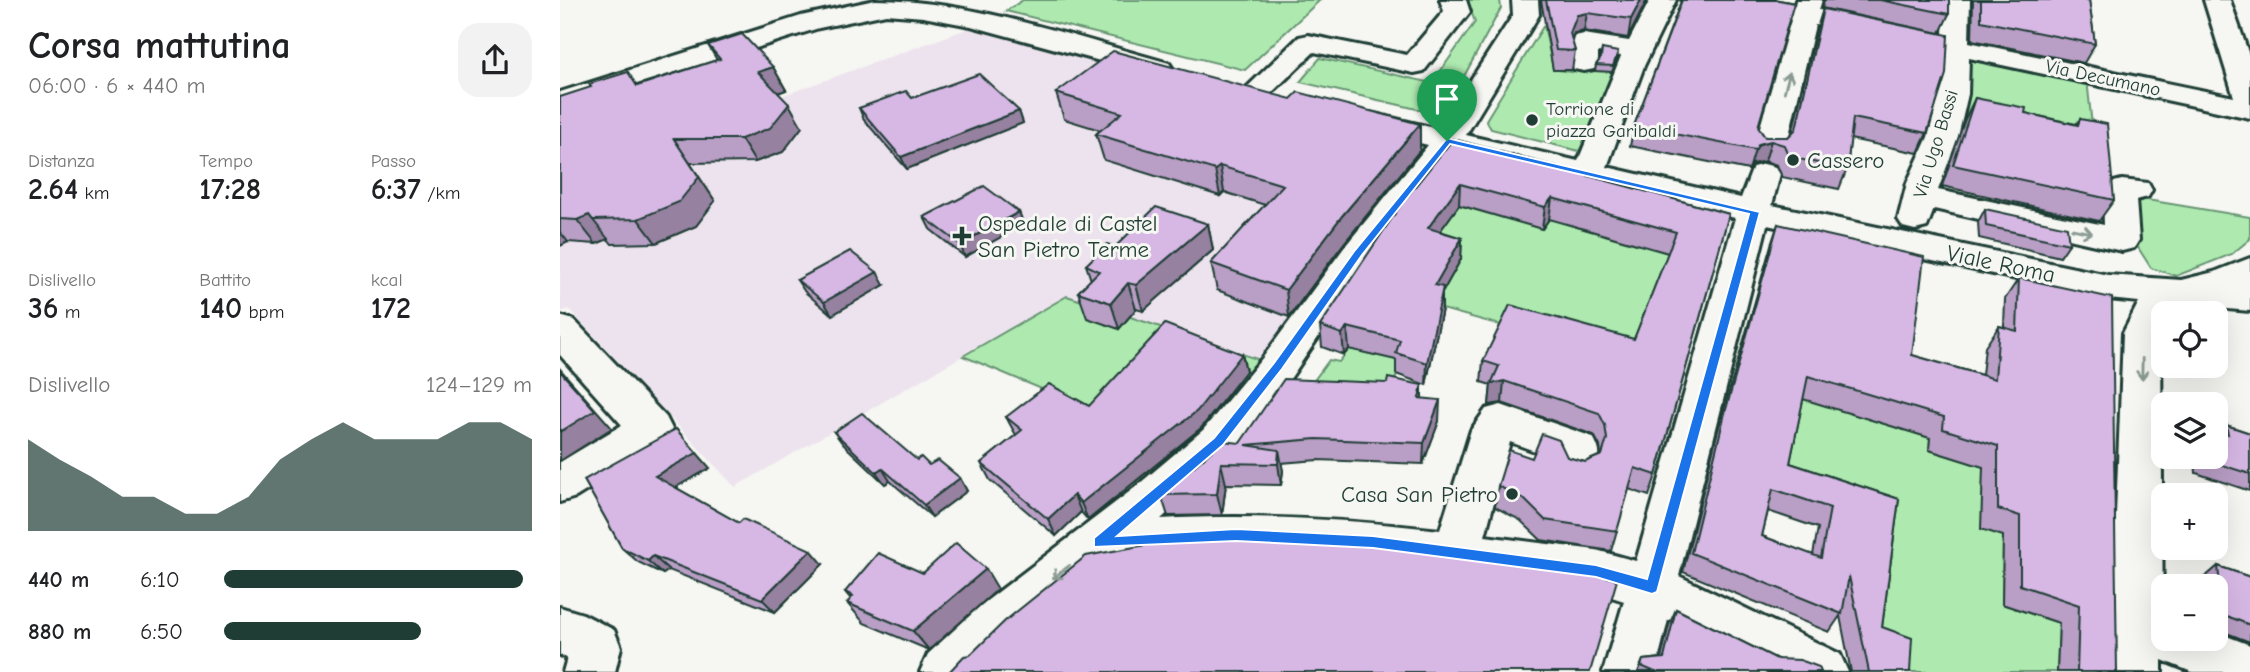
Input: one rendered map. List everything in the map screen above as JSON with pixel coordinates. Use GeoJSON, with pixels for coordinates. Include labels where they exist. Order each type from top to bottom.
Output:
{"type":"FeatureCollection","features":[{"type":"Feature","properties":{"kind":"street"},"geometry":{"type":"LineString","coordinates":[[1262,96],[1315,44],[1414,65],[1457,12],[1453,0]]}},
{"type":"Feature","properties":{"kind":"street"},"geometry":{"type":"LineString","coordinates":[[946,672],[998,622],[1218,442],[1278,366],[1359,253],[1447,141],[1526,15],[1525,0]]}},
{"type":"Feature","properties":{"kind":"street"},"geometry":{"type":"LineString","coordinates":[[1589,173],[1637,51],[1663,0]]}},
{"type":"Feature","properties":{"kind":"street","name":"Via Decumano"},"geometry":{"type":"LineString","coordinates":[[1732,0],[1806,8],[1956,48],[2249,94]]}},
{"type":"Feature","properties":{"kind":"street","name":"Via Ugo Bassi"},"geometry":{"type":"LineString","coordinates":[[1910,245],[1923,183],[1943,137],[1954,94],[1957,0]]}},
{"type":"Feature","properties":{"kind":"street"},"geometry":{"type":"LineString","coordinates":[[2217,0],[2249,94]]}},
{"type":"Feature","properties":{"kind":"street"},"geometry":{"type":"LineString","coordinates":[[560,101],[810,22],[889,4],[923,9],[977,9],[1182,75]]}},
{"type":"Feature","properties":{"kind":"street"},"geometry":{"type":"LineString","coordinates":[[1629,672],[1763,178],[1806,8]]}},
{"type":"Feature","properties":{"kind":"street"},"geometry":{"type":"LineString","coordinates":[[1584,63],[1584,42],[1637,51]]}},
{"type":"Feature","properties":{"kind":"street","name":"Viale Roma"},"geometry":{"type":"LineString","coordinates":[[1349,117],[1589,173],[1763,178],[1910,245],[2108,286],[2250,298]]}},
{"type":"Feature","properties":{"kind":"street"},"geometry":{"type":"LineString","coordinates":[[2136,190],[2122,190],[2119,195],[2122,240],[2159,291],[2158,303],[2146,315],[2142,333],[2151,643]]}},
{"type":"Feature","properties":{"kind":"street"},"geometry":{"type":"LineString","coordinates":[[1920,196],[2122,240]]}},
{"type":"Feature","properties":{"kind":"street"},"geometry":{"type":"LineString","coordinates":[[2159,291],[2230,281],[2250,270]]}},
{"type":"Feature","properties":{"kind":"street"},"geometry":{"type":"LineString","coordinates":[[560,330],[651,429],[560,484]]}},
{"type":"Feature","properties":{"kind":"street"},"geometry":{"type":"LineString","coordinates":[[1457,553],[1492,430],[1501,421],[1578,449],[1579,462]]}},
{"type":"Feature","properties":{"kind":"street"},"geometry":{"type":"LineString","coordinates":[[1099,542],[1236,535],[1373,542],[1596,571],[1652,587],[1822,672]]}},
{"type":"Feature","properties":{"kind":"street"},"geometry":{"type":"LineString","coordinates":[[560,631],[596,647],[589,672]]}},
{"type":"Feature","properties":{"kind":"street"},"geometry":{"type":"LineString","coordinates":[[2180,651],[2250,670]]}},
{"type":"Feature","properties":{"kind":"shaded area","name":"Ospedale di Castel San Pietro Terme"},"geometry":{"type":"Polygon","coordinates":[[[970,28],[1427,150],[1268,365],[1067,296],[735,487],[569,309],[560,312],[560,176],[970,28]]]}},
{"type":"Feature","properties":{"kind":"green space"},"geometry":{"type":"Polygon","coordinates":[[[1023,0],[1320,0],[1245,70],[1006,11],[1023,0]]]}},
{"type":"Feature","properties":{"kind":"green space"},"geometry":{"type":"Polygon","coordinates":[[[1467,0],[1500,0],[1501,8],[1443,115],[1300,82],[1320,58],[1432,83],[1475,22],[1467,0]]]}},
{"type":"Feature","properties":{"kind":"green space"},"geometry":{"type":"Polygon","coordinates":[[[1544,25],[1553,69],[1572,72],[1574,64],[1622,72],[1579,151],[1491,129],[1486,120],[1544,25]]]}},
{"type":"Feature","properties":{"kind":"green space"},"geometry":{"type":"Polygon","coordinates":[[[1969,57],[2087,79],[2094,145],[1963,116],[1969,57]]]}},
{"type":"Feature","properties":{"kind":"green space"},"geometry":{"type":"Polygon","coordinates":[[[2129,197],[2250,217],[2250,239],[2232,254],[2176,276],[2151,268],[2137,246],[2129,197]]]}},
{"type":"Feature","properties":{"kind":"green space"},"geometry":{"type":"Polygon","coordinates":[[[1459,205],[1542,229],[1549,219],[1655,249],[1673,247],[1628,360],[1435,307],[1427,249],[1459,205]]]}},
{"type":"Feature","properties":{"kind":"green space"},"geometry":{"type":"Polygon","coordinates":[[[1067,296],[1278,366],[1202,456],[963,356],[1067,296]]]}},
{"type":"Feature","properties":{"kind":"green space"},"geometry":{"type":"Polygon","coordinates":[[[1349,349],[1401,361],[1387,405],[1304,394],[1329,360],[1339,362],[1349,349]]]}},
{"type":"Feature","properties":{"kind":"green space"},"geometry":{"type":"Polygon","coordinates":[[[1798,397],[1930,438],[1929,450],[1981,466],[2028,495],[2116,523],[2117,553],[2003,536],[2002,604],[2059,623],[2057,672],[1895,672],[1868,645],[1882,542],[1780,483],[1798,397]]]}},
{"type":"Feature","properties":{"kind":"building"},"geometry":{"type":"Polygon","coordinates":[[[1546,0],[1641,0],[1631,19],[1587,13],[1577,15],[1570,33],[1575,51],[1556,50],[1546,0]]]}},
{"type":"Feature","properties":{"kind":"building"},"geometry":{"type":"Polygon","coordinates":[[[1682,0],[1779,0],[1794,3],[1758,127],[1765,137],[1788,137],[1796,129],[1823,9],[1948,35],[1946,74],[1927,133],[1853,118],[1847,169],[1789,157],[1784,145],[1771,141],[1759,144],[1755,150],[1634,126],[1682,0]]]}},
{"type":"Feature","properties":{"kind":"building"},"geometry":{"type":"Polygon","coordinates":[[[1880,0],[1949,0],[1949,14],[1880,0]]]}},
{"type":"Feature","properties":{"kind":"building"},"geometry":{"type":"Polygon","coordinates":[[[1981,0],[2089,0],[2095,44],[1981,21],[1981,0]]]}},
{"type":"Feature","properties":{"kind":"building"},"geometry":{"type":"Polygon","coordinates":[[[742,34],[773,67],[758,72],[789,104],[770,128],[741,139],[674,139],[699,177],[679,202],[638,219],[593,220],[589,215],[577,220],[560,219],[560,97],[591,87],[589,84],[628,72],[637,86],[720,59],[708,45],[742,34]]]}},
{"type":"Feature","properties":{"kind":"building"},"geometry":{"type":"Polygon","coordinates":[[[1602,49],[1618,52],[1613,66],[1596,65],[1601,58],[1602,49]]]}},
{"type":"Feature","properties":{"kind":"building"},"geometry":{"type":"Polygon","coordinates":[[[1113,51],[1291,99],[1298,92],[1420,124],[1342,216],[1286,290],[1211,263],[1283,185],[1220,166],[1215,170],[1096,134],[1122,113],[1056,93],[1113,51]]]}},
{"type":"Feature","properties":{"kind":"building"},"geometry":{"type":"Polygon","coordinates":[[[979,74],[1019,111],[901,157],[859,108],[906,91],[912,98],[979,74]]]}},
{"type":"Feature","properties":{"kind":"building"},"geometry":{"type":"Polygon","coordinates":[[[1975,98],[2026,108],[2025,113],[2078,125],[2080,119],[2107,124],[2114,200],[1953,165],[1975,98]]]}},
{"type":"Feature","properties":{"kind":"building"},"geometry":{"type":"Polygon","coordinates":[[[1453,139],[1729,214],[1656,475],[1635,468],[1617,531],[1545,520],[1524,499],[1498,486],[1509,450],[1532,458],[1542,434],[1559,440],[1567,457],[1585,462],[1602,455],[1607,439],[1605,425],[1599,413],[1504,381],[1491,384],[1499,366],[1483,361],[1510,305],[1634,339],[1676,232],[1552,198],[1545,207],[1460,184],[1428,228],[1462,238],[1435,285],[1443,287],[1427,363],[1396,353],[1400,340],[1347,327],[1342,334],[1320,326],[1404,200],[1453,139]]]}},
{"type":"Feature","properties":{"kind":"building"},"geometry":{"type":"Polygon","coordinates":[[[984,186],[1019,212],[960,244],[924,217],[984,186]]]}},
{"type":"Feature","properties":{"kind":"building"},"geometry":{"type":"Polygon","coordinates":[[[1156,207],[1208,224],[1136,285],[1128,283],[1111,303],[1078,292],[1099,271],[1086,265],[1107,244],[1115,247],[1156,207]]]}},
{"type":"Feature","properties":{"kind":"building"},"geometry":{"type":"Polygon","coordinates":[[[1985,209],[2067,227],[2069,244],[1986,226],[1985,209]]]}},
{"type":"Feature","properties":{"kind":"building"},"geometry":{"type":"Polygon","coordinates":[[[1778,224],[1924,257],[1912,355],[1995,379],[1999,326],[2017,331],[2019,278],[2112,298],[2117,672],[2077,672],[2079,605],[2020,585],[2020,516],[1998,509],[1998,446],[1943,429],[1944,417],[1808,376],[1790,463],[1899,499],[1882,627],[1912,638],[1910,672],[1869,672],[1849,576],[1842,614],[1691,553],[1725,413],[1778,224]],[[1773,489],[1762,536],[1821,558],[1830,508],[1773,489]]]}},
{"type":"Feature","properties":{"kind":"building"},"geometry":{"type":"Polygon","coordinates":[[[850,251],[877,272],[824,302],[797,280],[850,251]]]}},
{"type":"Feature","properties":{"kind":"building"},"geometry":{"type":"Polygon","coordinates":[[[1165,324],[1242,354],[1197,411],[1081,503],[1074,495],[1048,519],[981,463],[1022,430],[1006,417],[1049,384],[1089,406],[1165,324]]]}},
{"type":"Feature","properties":{"kind":"building"},"geometry":{"type":"Polygon","coordinates":[[[560,371],[595,410],[560,432],[560,371]]]}},
{"type":"Feature","properties":{"kind":"building"},"geometry":{"type":"Polygon","coordinates":[[[1388,378],[1422,385],[1419,398],[1440,400],[1424,443],[1316,439],[1246,445],[1279,450],[1278,464],[1221,463],[1217,494],[1161,495],[1223,441],[1240,443],[1284,379],[1387,383],[1388,378]]]}},
{"type":"Feature","properties":{"kind":"building"},"geometry":{"type":"Polygon","coordinates":[[[862,413],[917,460],[921,457],[929,465],[938,460],[960,478],[924,505],[882,468],[876,472],[834,432],[862,413]]]}},
{"type":"Feature","properties":{"kind":"building"},"geometry":{"type":"Polygon","coordinates":[[[2228,426],[2250,433],[2250,474],[2228,467],[2228,426]]]}},
{"type":"Feature","properties":{"kind":"building"},"geometry":{"type":"Polygon","coordinates":[[[676,429],[697,453],[655,476],[739,523],[743,519],[811,550],[762,599],[653,556],[648,561],[622,548],[584,480],[676,429]]]}},
{"type":"Feature","properties":{"kind":"building"},"geometry":{"type":"Polygon","coordinates":[[[1236,538],[1371,544],[1601,575],[1617,580],[1590,672],[949,672],[1005,621],[1086,556],[1173,540],[1236,538]]]}},
{"type":"Feature","properties":{"kind":"building"},"geometry":{"type":"Polygon","coordinates":[[[956,543],[986,569],[913,631],[847,603],[853,596],[845,592],[878,553],[923,573],[956,543]]]}},
{"type":"Feature","properties":{"kind":"building"},"geometry":{"type":"Polygon","coordinates":[[[2218,566],[2250,577],[2250,625],[2228,618],[2228,574],[2219,574],[2218,566]]]}},
{"type":"Feature","properties":{"kind":"building"},"geometry":{"type":"Polygon","coordinates":[[[1676,609],[1777,659],[1800,660],[1819,667],[1821,672],[1655,672],[1641,666],[1643,660],[1664,658],[1676,609]]]}},
{"type":"Feature","properties":{"kind":"place","name":"Torrione di piazza Garibaldi"},"geometry":{"type":"Point","coordinates":[1532,120]}},
{"type":"Feature","properties":{"kind":"place","name":"Cassero"},"geometry":{"type":"Point","coordinates":[1793,160]}},
{"type":"Feature","properties":{"kind":"place","name":"Ospedale di Castel San Pietro Terme"},"geometry":{"type":"Point","coordinates":[962,236]}},
{"type":"Feature","properties":{"kind":"place","name":"Casa San Pietro"},"geometry":{"type":"Point","coordinates":[1512,494]}},
{"type":"Feature","properties":{"kind":"route"},"geometry":{"type":"LineString","coordinates":[[1447,141],[1755,212],[1652,587],[1596,571],[1373,542],[1236,535],[1099,542],[1218,442],[1278,366],[1359,253],[1447,141]]}}]}
